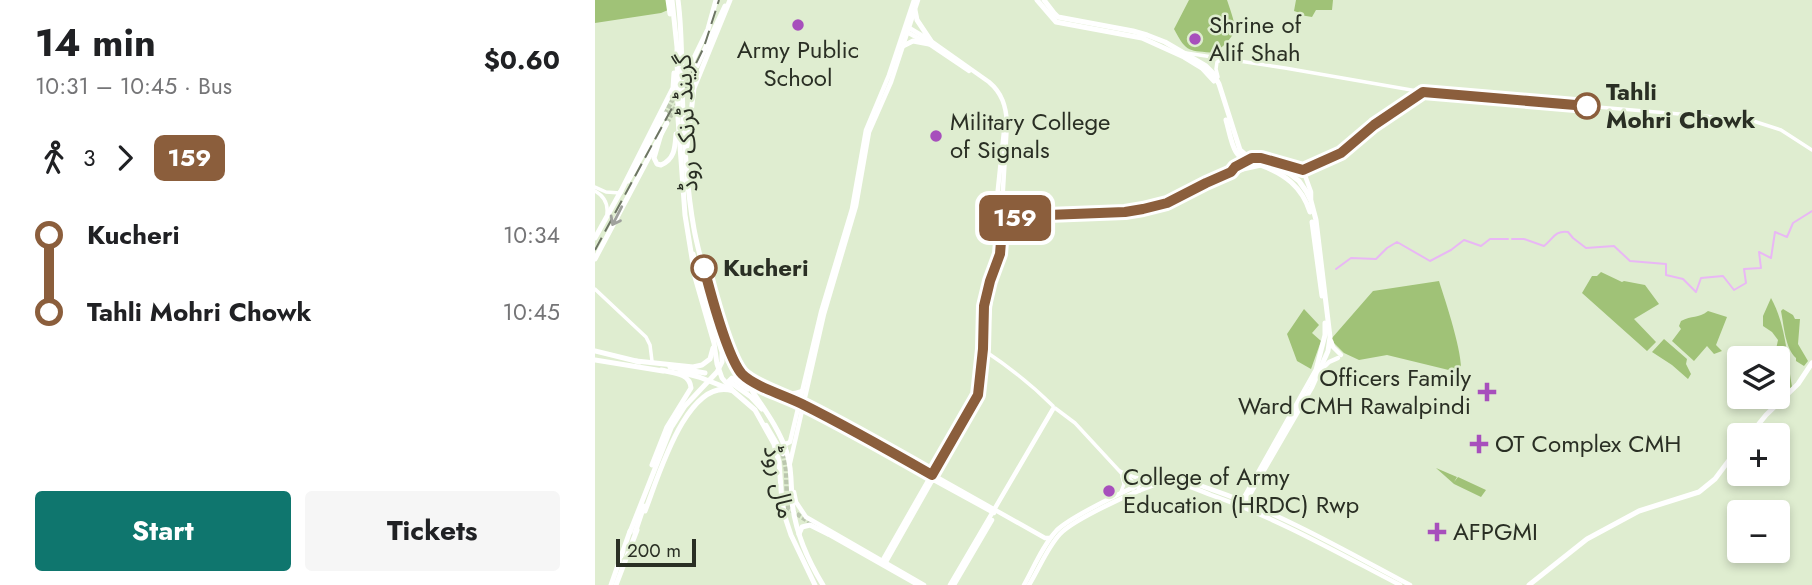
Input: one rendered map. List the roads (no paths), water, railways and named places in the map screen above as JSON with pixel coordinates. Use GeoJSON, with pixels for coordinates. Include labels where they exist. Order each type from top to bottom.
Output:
{"type":"FeatureCollection","features":[{"type":"Feature","properties":{"kind":"main road","name":"گرینڈ ٹرنک روڈ"},"geometry":{"type":"LineString","coordinates":[[670,0],[677,47],[678,118],[685,215],[695,276],[718,341]]}},
{"type":"Feature","properties":{"kind":"main road"},"geometry":{"type":"LineString","coordinates":[[620,193],[673,88],[670,0]]}},
{"type":"Feature","properties":{"kind":"main road","name":"گرینڈ ٹرنک روڈ"},"geometry":{"type":"LineString","coordinates":[[678,0],[682,28],[685,154],[689,201],[697,245]]}},
{"type":"Feature","properties":{"kind":"main road"},"geometry":{"type":"LineString","coordinates":[[689,68],[708,29],[716,0]]}},
{"type":"Feature","properties":{"kind":"main road"},"geometry":{"type":"LineString","coordinates":[[685,154],[694,88],[729,0]]}},
{"type":"Feature","properties":{"kind":"main road"},"geometry":{"type":"LineString","coordinates":[[697,66],[729,0]]}},
{"type":"Feature","properties":{"kind":"main road"},"geometry":{"type":"LineString","coordinates":[[916,0],[917,20],[930,42]]}},
{"type":"Feature","properties":{"kind":"main road"},"geometry":{"type":"LineString","coordinates":[[782,442],[790,442],[856,206],[869,132],[891,82],[916,0]]}},
{"type":"Feature","properties":{"kind":"main road"},"geometry":{"type":"LineString","coordinates":[[1037,0],[1052,18],[1060,23],[1132,35],[1184,57],[1202,68],[1215,83],[1237,154],[1293,182],[1310,209],[1322,292],[1325,335],[1316,370],[1243,503]]}},
{"type":"Feature","properties":{"kind":"main road"},"geometry":{"type":"LineString","coordinates":[[1044,0],[1058,17],[1133,31],[1165,42],[1210,69],[1219,84],[1238,146],[1243,154],[1295,177],[1311,201]]}},
{"type":"Feature","properties":{"kind":"main road"},"geometry":{"type":"LineString","coordinates":[[819,585],[809,568],[792,502],[790,463],[802,391],[821,312],[852,209],[866,130],[915,10]]}},
{"type":"Feature","properties":{"kind":"main road"},"geometry":{"type":"LineString","coordinates":[[883,562],[978,395],[985,350],[984,306],[1000,254],[1004,226],[1002,205],[1007,111],[1002,96],[993,85],[907,29]]}},
{"type":"Feature","properties":{"kind":"main road"},"geometry":{"type":"LineString","coordinates":[[903,46],[913,41],[930,42]]}},
{"type":"Feature","properties":{"kind":"main road"},"geometry":{"type":"LineString","coordinates":[[595,238],[666,114]]}},
{"type":"Feature","properties":{"kind":"main road"},"geometry":{"type":"LineString","coordinates":[[661,134],[654,158],[657,164],[661,165],[674,153],[678,118]]}},
{"type":"Feature","properties":{"kind":"main road"},"geometry":{"type":"LineString","coordinates":[[595,259],[667,123]]}},
{"type":"Feature","properties":{"kind":"main road"},"geometry":{"type":"LineString","coordinates":[[1254,161],[1261,158],[1303,170],[1311,192],[1330,337],[1340,357],[1329,362],[1320,371]]}},
{"type":"Feature","properties":{"kind":"main road"},"geometry":{"type":"LineString","coordinates":[[697,245],[731,352],[740,372],[771,420],[790,463]]}},
{"type":"Feature","properties":{"kind":"main road"},"geometry":{"type":"LineString","coordinates":[[613,585],[671,428],[685,406],[719,368],[722,352],[697,245]]}},
{"type":"Feature","properties":{"kind":"main road"},"geometry":{"type":"LineString","coordinates":[[1233,497],[1250,490],[1320,371],[1330,337]]}},
{"type":"Feature","properties":{"kind":"main road"},"geometry":{"type":"LineString","coordinates":[[693,367],[710,359],[718,341]]}},
{"type":"Feature","properties":{"kind":"main road"},"geometry":{"type":"LineString","coordinates":[[718,341],[719,372],[733,391]]}},
{"type":"Feature","properties":{"kind":"main road"},"geometry":{"type":"LineString","coordinates":[[595,356],[630,366],[702,375],[706,375],[708,371],[703,368],[636,361]]}},
{"type":"Feature","properties":{"kind":"main road"},"geometry":{"type":"LineString","coordinates":[[595,356],[630,366]]}},
{"type":"Feature","properties":{"kind":"main road"},"geometry":{"type":"LineString","coordinates":[[595,356],[636,361],[702,375],[733,391],[748,402],[760,417],[783,454]]}},
{"type":"Feature","properties":{"kind":"main road"},"geometry":{"type":"LineString","coordinates":[[1764,419],[1798,384],[1812,363]]}},
{"type":"Feature","properties":{"kind":"main road"},"geometry":{"type":"LineString","coordinates":[[1760,423],[1801,385],[1812,369]]}},
{"type":"Feature","properties":{"kind":"main road"},"geometry":{"type":"LineString","coordinates":[[661,370],[687,378],[691,384],[690,393]]}},
{"type":"Feature","properties":{"kind":"main road"},"geometry":{"type":"LineString","coordinates":[[740,372],[751,381],[801,405],[1050,541]]}},
{"type":"Feature","properties":{"kind":"main road"},"geometry":{"type":"LineString","coordinates":[[733,391],[728,383],[732,378],[753,393]]}},
{"type":"Feature","properties":{"kind":"main road"},"geometry":{"type":"LineString","coordinates":[[730,382],[751,397],[771,420]]}},
{"type":"Feature","properties":{"kind":"main road"},"geometry":{"type":"LineString","coordinates":[[613,585],[630,548],[632,535],[637,506],[662,438],[690,393],[701,384],[706,385],[707,389],[684,420],[674,440],[632,535]]}},
{"type":"Feature","properties":{"kind":"main road"},"geometry":{"type":"LineString","coordinates":[[700,400],[718,389],[733,391]]}},
{"type":"Feature","properties":{"kind":"main road"},"geometry":{"type":"LineString","coordinates":[[773,391],[794,395],[802,391]]}},
{"type":"Feature","properties":{"kind":"main road"},"geometry":{"type":"LineString","coordinates":[[952,585],[1054,408]]}},
{"type":"Feature","properties":{"kind":"main road","name":"مال روڈ"},"geometry":{"type":"LineString","coordinates":[[760,417],[777,453],[786,520],[809,568]]}},
{"type":"Feature","properties":{"kind":"main road"},"geometry":{"type":"LineString","coordinates":[[1529,585],[1587,539],[1639,512],[1699,492],[1715,479],[1727,462]]}},
{"type":"Feature","properties":{"kind":"main road"},"geometry":{"type":"LineString","coordinates":[[1050,541],[1067,528],[1137,490],[1150,480],[1162,477],[1182,480],[1233,497],[1410,585]]}},
{"type":"Feature","properties":{"kind":"main road"},"geometry":{"type":"LineString","coordinates":[[1027,585],[1050,541],[1065,524],[1117,496],[1169,482],[1256,507],[1400,585]]}},
{"type":"Feature","properties":{"kind":"main road"},"geometry":{"type":"LineString","coordinates":[[792,488],[796,502],[806,517],[924,585]]}},
{"type":"Feature","properties":{"kind":"main road"},"geometry":{"type":"LineString","coordinates":[[1250,490],[1256,507]]}},
{"type":"Feature","properties":{"kind":"main road"},"geometry":{"type":"LineString","coordinates":[[799,535],[802,527],[810,525],[883,562],[918,585]]}},
{"type":"Feature","properties":{"kind":"street"},"geometry":{"type":"LineString","coordinates":[[1186,53],[1423,92],[1750,120],[1781,130],[1812,150]]}},
{"type":"Feature","properties":{"kind":"street"},"geometry":{"type":"LineString","coordinates":[[1219,84],[1215,65],[1223,60]]}},
{"type":"Feature","properties":{"kind":"street"},"geometry":{"type":"LineString","coordinates":[[1303,170],[1341,153],[1374,125],[1423,92]]}},
{"type":"Feature","properties":{"kind":"street"},"geometry":{"type":"LineString","coordinates":[[1232,171],[1237,154]]}},
{"type":"Feature","properties":{"kind":"street"},"geometry":{"type":"LineString","coordinates":[[1232,171],[1254,161]]}},
{"type":"Feature","properties":{"kind":"street"},"geometry":{"type":"LineString","coordinates":[[1004,226],[1021,219],[1123,216],[1148,211],[1254,161]]}},
{"type":"Feature","properties":{"kind":"street"},"geometry":{"type":"LineString","coordinates":[[595,189],[620,193]]}},
{"type":"Feature","properties":{"kind":"street"},"geometry":{"type":"LineString","coordinates":[[595,189],[607,204],[606,216]]}},
{"type":"Feature","properties":{"kind":"street"},"geometry":{"type":"LineString","coordinates":[[595,289],[646,337],[652,361]]}},
{"type":"Feature","properties":{"kind":"street"},"geometry":{"type":"LineString","coordinates":[[985,350],[1011,368],[1054,408],[1074,422],[1137,490]]}},
{"type":"Feature","properties":{"kind":"street"},"geometry":{"type":"LineString","coordinates":[[1118,470],[1150,480]]}},
{"type":"Feature","properties":{"kind":"street"},"geometry":{"type":"LineString","coordinates":[[1117,496],[1124,484],[1118,470]]}},
{"type":"Feature","properties":{"kind":"waterway"},"geometry":{"type":"LineString","coordinates":[[1512,239],[1524,239],[1544,246],[1557,234],[1568,232],[1586,248],[1614,246],[1630,261],[1666,264],[1666,275],[1683,279],[1696,292],[1701,278],[1723,276],[1734,290],[1746,283],[1744,269],[1761,268],[1759,252],[1771,258],[1775,232],[1787,237],[1793,223],[1812,211]]}},
{"type":"Feature","properties":{"kind":"waterway"},"geometry":{"type":"LineString","coordinates":[[1336,269],[1351,258],[1376,259],[1397,242],[1430,261],[1464,240],[1481,246],[1490,239],[1508,239]]}},
{"type":"Feature","properties":{"kind":"tunnel"},"geometry":{"type":"LineString","coordinates":[[683,94],[697,66]]}},
{"type":"Feature","properties":{"kind":"tunnel"},"geometry":{"type":"LineString","coordinates":[[665,114],[676,93]]}},
{"type":"Feature","properties":{"kind":"tunnel"},"geometry":{"type":"LineString","coordinates":[[667,123],[677,104]]}},
{"type":"Feature","properties":{"kind":"tunnel"},"geometry":{"type":"LineString","coordinates":[[783,454],[788,508],[812,524]]}},
{"type":"Feature","properties":{"kind":"railway"},"geometry":{"type":"LineString","coordinates":[[687,82],[704,47],[719,0]]}},
{"type":"Feature","properties":{"kind":"railway"},"geometry":{"type":"LineString","coordinates":[[595,250],[672,108]]}},
{"type":"Feature","properties":{"kind":"place","name":"Army Public School"},"geometry":{"type":"Point","coordinates":[798,25]}},
{"type":"Feature","properties":{"kind":"place","name":"Shrine of Alif Shah"},"geometry":{"type":"Point","coordinates":[1195,39]}},
{"type":"Feature","properties":{"kind":"place","name":"Tahli Mohri Chowk"},"geometry":{"type":"Point","coordinates":[1587,106]}},
{"type":"Feature","properties":{"kind":"place","name":"Military College of Signals"},"geometry":{"type":"Point","coordinates":[936,136]}},
{"type":"Feature","properties":{"kind":"place","name":"Kucheri"},"geometry":{"type":"Point","coordinates":[704,268]}},
{"type":"Feature","properties":{"kind":"place","name":"Officers Family Ward CMH Rawalpindi"},"geometry":{"type":"Point","coordinates":[1487,392]}},
{"type":"Feature","properties":{"kind":"place","name":"OT Complex CMH"},"geometry":{"type":"Point","coordinates":[1479,444]}},
{"type":"Feature","properties":{"kind":"place","name":"College of Army Education (HRDC) Rwp"},"geometry":{"type":"Point","coordinates":[1109,491]}},
{"type":"Feature","properties":{"kind":"place","name":"AFPGMI"},"geometry":{"type":"Point","coordinates":[1437,532]}}]}
